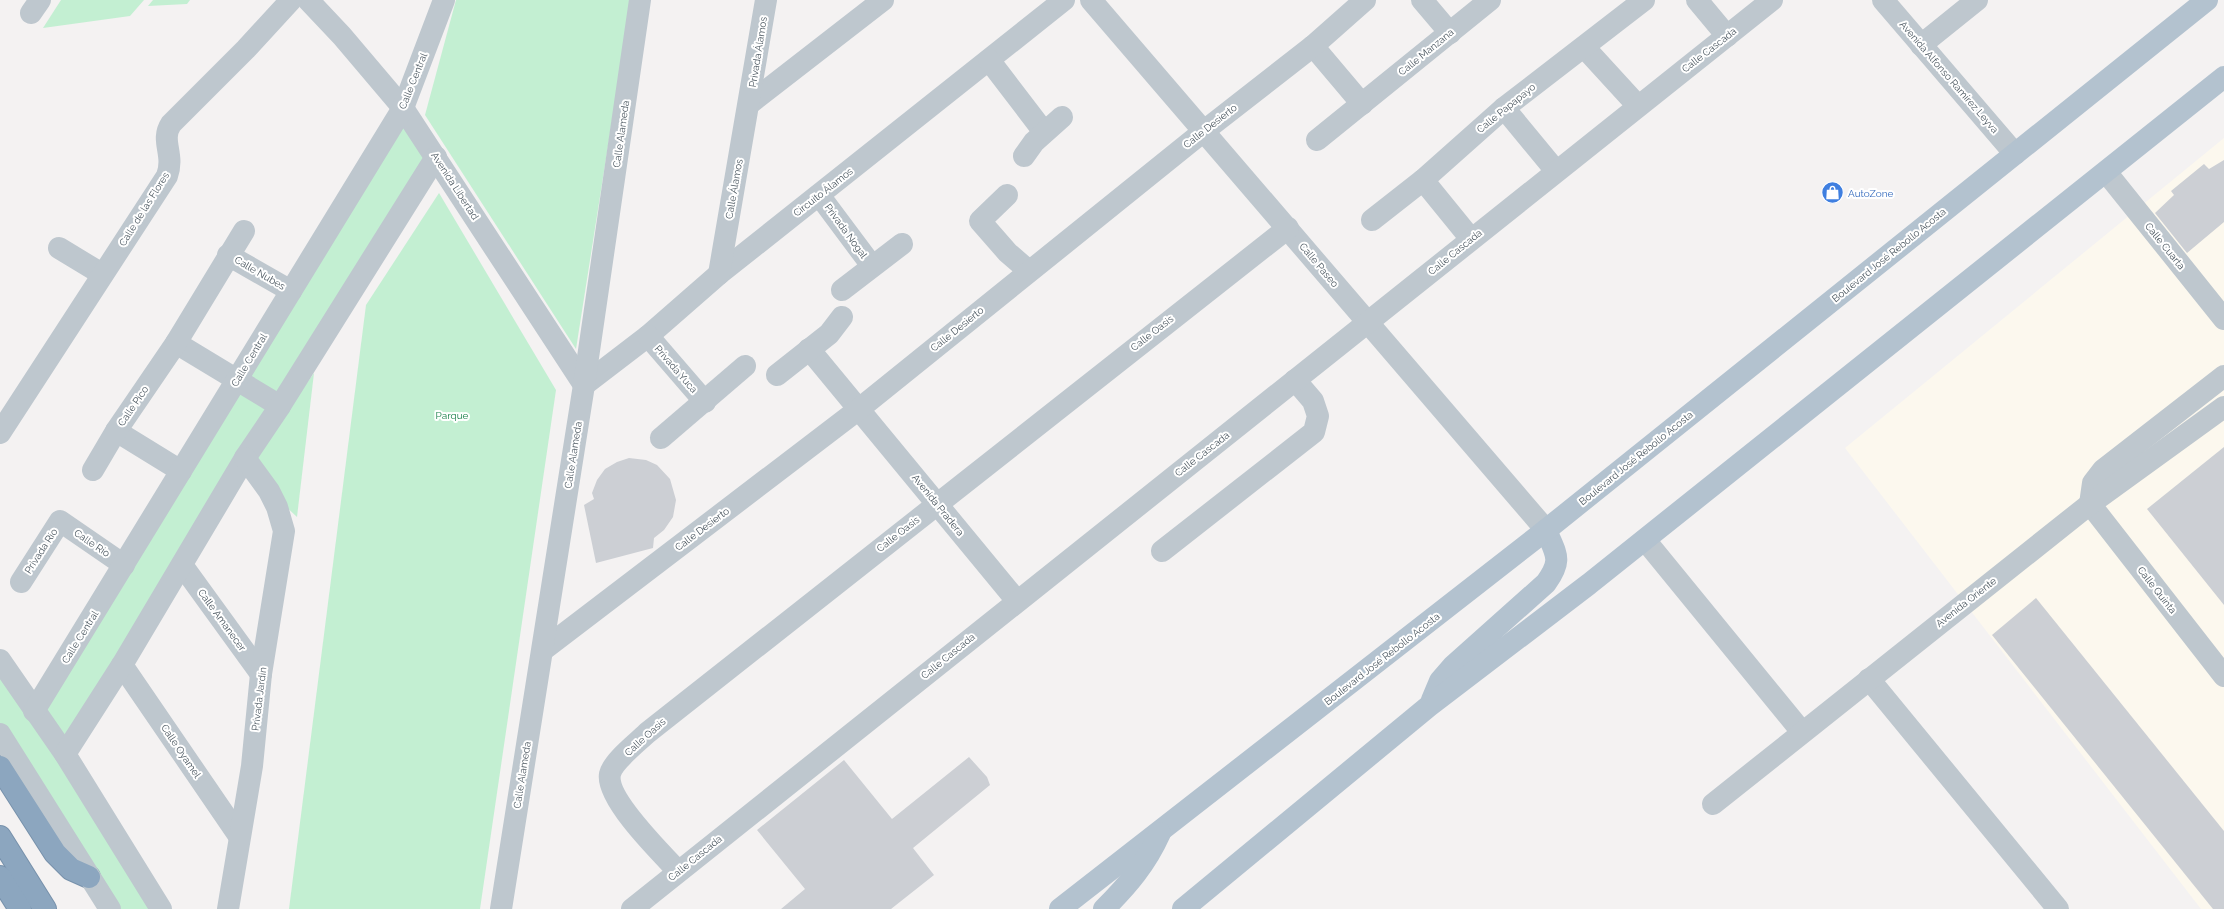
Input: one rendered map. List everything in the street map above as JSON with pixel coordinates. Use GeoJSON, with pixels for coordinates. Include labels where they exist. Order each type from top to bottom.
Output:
{"type":"FeatureCollection","features":[{"type":"Feature","properties":{"kind":"highway"},"geometry":{"type":"LineString","coordinates":[[0,767],[54,853],[71,869],[89,877]]}},
{"type":"Feature","properties":{"kind":"highway"},"geometry":{"type":"LineString","coordinates":[[0,837],[45,909]]}},
{"type":"Feature","properties":{"kind":"highway"},"geometry":{"type":"LineString","coordinates":[[0,877],[20,909]]}},
{"type":"Feature","properties":{"kind":"main road","name":"Boulevard José Rebollo Acosta"},"geometry":{"type":"LineString","coordinates":[[1060,909],[1162,828],[1323,706],[1546,530],[2207,0]]}},
{"type":"Feature","properties":{"kind":"main road"},"geometry":{"type":"LineString","coordinates":[[1183,909],[1429,706],[1645,540],[2224,77]]}},
{"type":"Feature","properties":{"kind":"main road"},"geometry":{"type":"LineString","coordinates":[[1429,706],[1440,681],[1453,666],[1546,583],[1554,571],[1557,561],[1546,530]]}},
{"type":"Feature","properties":{"kind":"main road"},"geometry":{"type":"LineString","coordinates":[[1104,909],[1131,880],[1149,856],[1162,828]]}},
{"type":"Feature","properties":{"kind":"street","name":"Calle de las Flores"},"geometry":{"type":"LineString","coordinates":[[0,433],[167,176],[171,157],[166,134],[170,124],[246,49],[291,0]]}},
{"type":"Feature","properties":{"kind":"street","name":"Avenida Libertad"},"geometry":{"type":"LineString","coordinates":[[308,0],[342,36],[403,108],[584,385]]}},
{"type":"Feature","properties":{"kind":"street","name":"Calle Central"},"geometry":{"type":"LineString","coordinates":[[34,710],[403,108],[444,0]]}},
{"type":"Feature","properties":{"kind":"street","name":"Calle Alameda"},"geometry":{"type":"LineString","coordinates":[[501,909],[584,385],[640,0]]}},
{"type":"Feature","properties":{"kind":"street","name":"Privada Álamos"},"geometry":{"type":"LineString","coordinates":[[749,104],[766,0]]}},
{"type":"Feature","properties":{"kind":"street"},"geometry":{"type":"LineString","coordinates":[[749,104],[883,0]]}},
{"type":"Feature","properties":{"kind":"street","name":"Circuito Álamos"},"geometry":{"type":"LineString","coordinates":[[584,385],[648,336],[719,274],[1064,0]]}},
{"type":"Feature","properties":{"kind":"street","name":"Calle Paseo"},"geometry":{"type":"LineString","coordinates":[[1091,0],[1546,530]]}},
{"type":"Feature","properties":{"kind":"street","name":"Calle Desierto"},"geometry":{"type":"LineString","coordinates":[[543,650],[859,409],[1204,131],[1313,46],[1365,0]]}},
{"type":"Feature","properties":{"kind":"street"},"geometry":{"type":"LineString","coordinates":[[1422,0],[1450,33]]}},
{"type":"Feature","properties":{"kind":"street","name":"Calle Manzana"},"geometry":{"type":"LineString","coordinates":[[1317,140],[1490,0]]}},
{"type":"Feature","properties":{"kind":"street","name":"Calle Papapayo"},"geometry":{"type":"LineString","coordinates":[[1372,220],[1423,180],[1504,108],[1644,0]]}},
{"type":"Feature","properties":{"kind":"street"},"geometry":{"type":"LineString","coordinates":[[1697,0],[1727,36]]}},
{"type":"Feature","properties":{"kind":"street","name":"Calle Cascada"},"geometry":{"type":"LineString","coordinates":[[632,909],[1772,0]]}},
{"type":"Feature","properties":{"kind":"street","name":"Avenida Alfonso Ramírez Leyva"},"geometry":{"type":"LineString","coordinates":[[1883,0],[2015,154]]}},
{"type":"Feature","properties":{"kind":"street"},"geometry":{"type":"LineString","coordinates":[[1922,44],[1977,0]]}},
{"type":"Feature","properties":{"kind":"street"},"geometry":{"type":"LineString","coordinates":[[1313,46],[1362,104]]}},
{"type":"Feature","properties":{"kind":"street"},"geometry":{"type":"LineString","coordinates":[[1584,47],[1638,106]]}},
{"type":"Feature","properties":{"kind":"street"},"geometry":{"type":"LineString","coordinates":[[989,60],[1044,132]]}},
{"type":"Feature","properties":{"kind":"street","name":"Calle Álamos"},"geometry":{"type":"LineString","coordinates":[[719,274],[749,104]]}},
{"type":"Feature","properties":{"kind":"street"},"geometry":{"type":"LineString","coordinates":[[1504,108],[1556,171]]}},
{"type":"Feature","properties":{"kind":"street"},"geometry":{"type":"LineString","coordinates":[[1024,156],[1044,132],[1062,117]]}},
{"type":"Feature","properties":{"kind":"street"},"geometry":{"type":"LineString","coordinates":[[65,754],[122,665],[245,458],[280,406],[436,157]]}},
{"type":"Feature","properties":{"kind":"street","name":"Calle Cuarta"},"geometry":{"type":"LineString","coordinates":[[2106,172],[2224,319]]}},
{"type":"Feature","properties":{"kind":"street"},"geometry":{"type":"LineString","coordinates":[[1423,180],[1471,239]]}},
{"type":"Feature","properties":{"kind":"street","name":"Privada Nogal"},"geometry":{"type":"LineString","coordinates":[[819,195],[872,266]]}},
{"type":"Feature","properties":{"kind":"street"},"geometry":{"type":"LineString","coordinates":[[1007,195],[980,221],[1008,253],[1029,271]]}},
{"type":"Feature","properties":{"kind":"street","name":"Calle Oasis"},"geometry":{"type":"LineString","coordinates":[[678,871],[629,817],[617,798],[611,783],[610,774],[617,763],[648,733],[937,503],[1288,228]]}},
{"type":"Feature","properties":{"kind":"street","name":"Calle Pico"},"geometry":{"type":"LineString","coordinates":[[93,470],[116,431],[176,343],[228,255],[244,231]]}},
{"type":"Feature","properties":{"kind":"street","name":"Privada Nogal"},"geometry":{"type":"LineString","coordinates":[[842,290],[902,244]]}},
{"type":"Feature","properties":{"kind":"street"},"geometry":{"type":"LineString","coordinates":[[59,248],[102,274]]}},
{"type":"Feature","properties":{"kind":"street","name":"Calle Nubes"},"geometry":{"type":"LineString","coordinates":[[228,255],[291,291]]}},
{"type":"Feature","properties":{"kind":"street"},"geometry":{"type":"LineString","coordinates":[[777,375],[829,334],[842,317]]}},
{"type":"Feature","properties":{"kind":"street","name":"Privada Yuca"},"geometry":{"type":"LineString","coordinates":[[648,336],[704,402]]}},
{"type":"Feature","properties":{"kind":"street"},"geometry":{"type":"LineString","coordinates":[[176,343],[280,406]]}},
{"type":"Feature","properties":{"kind":"street","name":"Avenida Pradera"},"geometry":{"type":"LineString","coordinates":[[809,349],[1017,601]]}},
{"type":"Feature","properties":{"kind":"street","name":"Privada Yuca"},"geometry":{"type":"LineString","coordinates":[[661,438],[745,366]]}},
{"type":"Feature","properties":{"kind":"street"},"geometry":{"type":"LineString","coordinates":[[2090,504],[2094,483],[2103,470],[2224,376]]}},
{"type":"Feature","properties":{"kind":"street"},"geometry":{"type":"LineString","coordinates":[[1162,552],[1314,432],[1318,416],[1313,402],[1295,380]]}},
{"type":"Feature","properties":{"kind":"street","name":"Avenida Oriente"},"geometry":{"type":"LineString","coordinates":[[1713,804],[1868,679],[2090,504],[2224,407]]}},
{"type":"Feature","properties":{"kind":"street"},"geometry":{"type":"LineString","coordinates":[[116,431],[181,471]]}},
{"type":"Feature","properties":{"kind":"street","name":"Privada Jardín"},"geometry":{"type":"LineString","coordinates":[[228,909],[239,836],[252,766],[262,674],[284,531],[277,507],[270,491],[245,458]]}},
{"type":"Feature","properties":{"kind":"street","name":"Calle Quinta"},"geometry":{"type":"LineString","coordinates":[[2090,504],[2224,676]]}},
{"type":"Feature","properties":{"kind":"street","name":"Calle Río"},"geometry":{"type":"LineString","coordinates":[[60,521],[124,565]]}},
{"type":"Feature","properties":{"kind":"street","name":"Privada Río"},"geometry":{"type":"LineString","coordinates":[[21,582],[60,521]]}},
{"type":"Feature","properties":{"kind":"street"},"geometry":{"type":"LineString","coordinates":[[1645,540],[1802,732]]}},
{"type":"Feature","properties":{"kind":"street","name":"Calle Amanecer"},"geometry":{"type":"LineString","coordinates":[[182,565],[262,674]]}},
{"type":"Feature","properties":{"kind":"street"},"geometry":{"type":"LineString","coordinates":[[0,660],[65,754],[161,909]]}},
{"type":"Feature","properties":{"kind":"street","name":"Calle Oyamel"},"geometry":{"type":"LineString","coordinates":[[122,665],[239,836]]}},
{"type":"Feature","properties":{"kind":"street"},"geometry":{"type":"LineString","coordinates":[[1868,679],[2058,909]]}},
{"type":"Feature","properties":{"kind":"street"},"geometry":{"type":"LineString","coordinates":[[0,734],[110,909]]}},
{"type":"Feature","properties":{"kind":"shaded area"},"geometry":{"type":"Polygon","coordinates":[[[2224,138],[2224,909],[2201,909],[1845,448],[2224,138]]]}},
{"type":"Feature","properties":{"kind":"green space"},"geometry":{"type":"Polygon","coordinates":[[[61,0],[144,0],[130,16],[43,28],[61,0]]]}},
{"type":"Feature","properties":{"kind":"green space"},"geometry":{"type":"Polygon","coordinates":[[[153,0],[190,0],[187,4],[148,6],[153,0]]]}},
{"type":"Feature","properties":{"kind":"green space"},"geometry":{"type":"Polygon","coordinates":[[[456,0],[631,0],[576,349],[425,115],[456,0]]]}},
{"type":"Feature","properties":{"kind":"green space"},"geometry":{"type":"Polygon","coordinates":[[[402,120],[431,159],[280,403],[240,380],[402,120]]]}},
{"type":"Feature","properties":{"kind":"green space","name":"Parque"},"geometry":{"type":"Polygon","coordinates":[[[439,193],[556,390],[480,909],[289,909],[366,305],[439,193]]]}},
{"type":"Feature","properties":{"kind":"green space"},"geometry":{"type":"Polygon","coordinates":[[[314,373],[297,517],[279,500],[252,459],[314,373]]]}},
{"type":"Feature","properties":{"kind":"green space"},"geometry":{"type":"Polygon","coordinates":[[[239,385],[277,408],[65,752],[35,711],[239,385]]]}},
{"type":"Feature","properties":{"kind":"green space"},"geometry":{"type":"Polygon","coordinates":[[[0,665],[158,909],[114,909],[0,727],[0,665]]]}},
{"type":"Feature","properties":{"kind":"building"},"geometry":{"type":"Polygon","coordinates":[[[2224,160],[2224,222],[2187,253],[2155,213],[2174,195],[2171,191],[2204,164],[2209,169],[2224,160]]]}},
{"type":"Feature","properties":{"kind":"building"},"geometry":{"type":"Polygon","coordinates":[[[2224,447],[2224,605],[2147,509],[2224,447]]]}},
{"type":"Feature","properties":{"kind":"building"},"geometry":{"type":"Polygon","coordinates":[[[629,458],[646,460],[657,465],[670,479],[676,500],[673,517],[664,530],[654,538],[653,548],[596,563],[584,505],[594,499],[592,493],[597,480],[605,469],[617,462],[629,458]]]}},
{"type":"Feature","properties":{"kind":"building"},"geometry":{"type":"Polygon","coordinates":[[[2036,598],[2224,831],[2224,909],[2213,909],[1992,635],[2036,598]]]}},
{"type":"Feature","properties":{"kind":"building"},"geometry":{"type":"Polygon","coordinates":[[[969,757],[987,777],[990,785],[913,848],[934,875],[891,909],[781,909],[805,889],[757,830],[844,760],[892,819],[969,757]]]}},
{"type":"Feature","properties":{"kind":"place","name":"AutoZone"},"geometry":{"type":"Point","coordinates":[1833,193]}}]}
